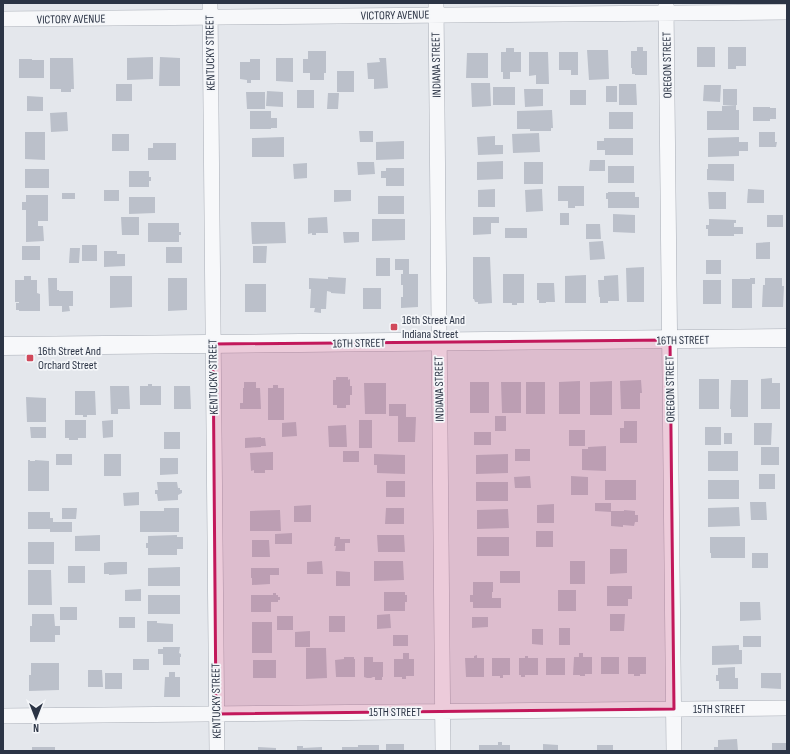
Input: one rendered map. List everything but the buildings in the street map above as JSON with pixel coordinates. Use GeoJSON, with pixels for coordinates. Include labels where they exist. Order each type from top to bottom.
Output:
{"type":"FeatureCollection","features":[{"type":"Feature","properties":{"kind":"street","name":"VICTORY AVENUE"},"geometry":{"type":"LineString","coordinates":[[3,19],[210,10],[666,8],[787,12]]}},
{"type":"Feature","properties":{"kind":"street","name":"OREGON STREET"},"geometry":{"type":"LineString","coordinates":[[666,8],[674,751]]}},
{"type":"Feature","properties":{"kind":"street","name":"INDIANA STREET"},"geometry":{"type":"LineString","coordinates":[[436,9],[443,751]]}},
{"type":"Feature","properties":{"kind":"street","name":"KENTUCKY STREET"},"geometry":{"type":"LineString","coordinates":[[210,10],[217,751]]}},
{"type":"Feature","properties":{"kind":"street","name":"16TH STREET"},"geometry":{"type":"LineString","coordinates":[[3,346],[787,338]]}},
{"type":"Feature","properties":{"kind":"street","name":"15TH STREET"},"geometry":{"type":"LineString","coordinates":[[3,716],[787,708]]}},
{"type":"Feature","properties":{"kind":"highlighted area"},"geometry":{"type":"Polygon","coordinates":[[[670,340],[674,709],[216,714],[213,344],[670,340]]]}},
{"type":"Feature","properties":{"kind":"place","name":"16th Street And Indiana Street"},"geometry":{"type":"Point","coordinates":[394,327]}},
{"type":"Feature","properties":{"kind":"place","name":"16th Street And Orchard Street"},"geometry":{"type":"Point","coordinates":[30,358]}}]}
